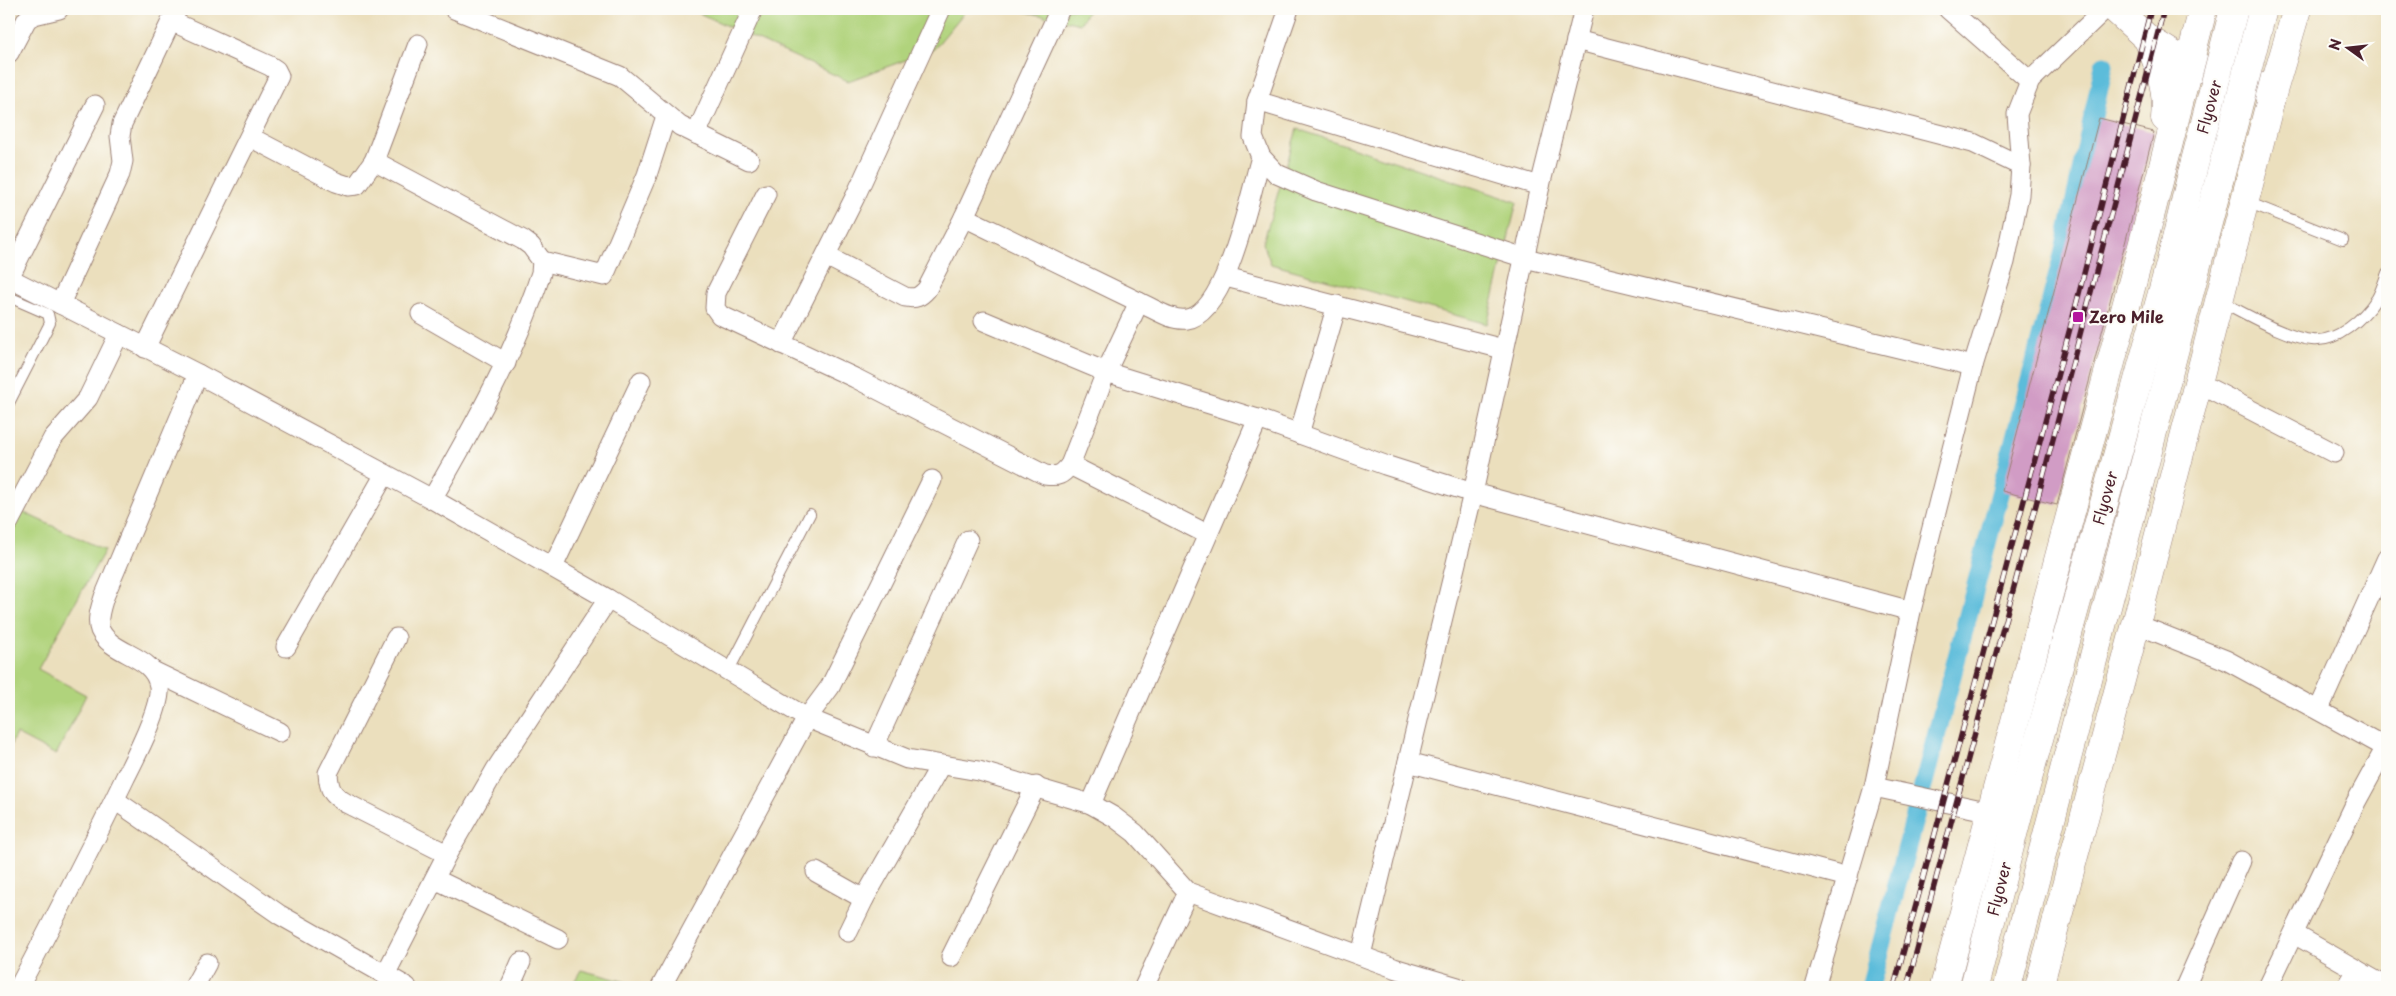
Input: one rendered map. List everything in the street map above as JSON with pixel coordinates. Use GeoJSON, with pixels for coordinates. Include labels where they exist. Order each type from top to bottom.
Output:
{"type":"FeatureCollection","features":[{"type":"Feature","properties":{"kind":"highway"},"geometry":{"type":"LineString","coordinates":[[2114,9],[2148,39],[2194,60],[2276,81]]}},
{"type":"Feature","properties":{"kind":"highway"},"geometry":{"type":"LineString","coordinates":[[2140,9],[2194,60]]}},
{"type":"Feature","properties":{"kind":"highway","name":"Flyover"},"geometry":{"type":"LineString","coordinates":[[1974,987],[2018,815],[2170,264],[2234,9]]}},
{"type":"Feature","properties":{"kind":"highway","name":"Flyover"},"geometry":{"type":"LineString","coordinates":[[2007,987],[2263,9]]}},
{"type":"Feature","properties":{"kind":"highway"},"geometry":{"type":"LineString","coordinates":[[2039,987],[2136,624],[2276,81],[2297,9]]}},
{"type":"Feature","properties":{"kind":"highway"},"geometry":{"type":"LineString","coordinates":[[1944,987],[2152,209],[2180,97],[2194,60],[2203,11],[2290,36]]}},
{"type":"Feature","properties":{"kind":"highway"},"geometry":{"type":"LineString","coordinates":[[2148,39],[2163,76],[2166,110],[2152,209]]}},
{"type":"Feature","properties":{"kind":"highway"},"geometry":{"type":"LineString","coordinates":[[2180,97],[2266,122]]}},
{"type":"Feature","properties":{"kind":"street"},"geometry":{"type":"LineString","coordinates":[[9,53],[27,19],[34,15],[45,14],[59,9]]}},
{"type":"Feature","properties":{"kind":"street"},"geometry":{"type":"LineString","coordinates":[[454,9],[620,76],[634,86],[666,116],[696,134],[749,160]]}},
{"type":"Feature","properties":{"kind":"street"},"geometry":{"type":"LineString","coordinates":[[696,134],[752,9]]}},
{"type":"Feature","properties":{"kind":"street"},"geometry":{"type":"LineString","coordinates":[[780,344],[826,256],[941,9]]}},
{"type":"Feature","properties":{"kind":"street"},"geometry":{"type":"LineString","coordinates":[[826,256],[905,297],[914,299],[921,296],[927,289],[964,217],[1060,9]]}},
{"type":"Feature","properties":{"kind":"street"},"geometry":{"type":"LineString","coordinates":[[1289,9],[1256,101],[1253,137],[1261,157],[1277,174],[1316,191],[1525,258],[1973,366]]}},
{"type":"Feature","properties":{"kind":"street"},"geometry":{"type":"LineString","coordinates":[[1361,955],[1473,492],[1540,186],[1584,9]]}},
{"type":"Feature","properties":{"kind":"street"},"geometry":{"type":"LineString","coordinates":[[1948,9],[2030,81]]}},
{"type":"Feature","properties":{"kind":"street"},"geometry":{"type":"LineString","coordinates":[[1815,987],[1874,787],[1911,610],[1973,366],[2005,262],[2019,195],[2021,166],[2017,114],[2030,81],[2105,9]]}},
{"type":"Feature","properties":{"kind":"street"},"geometry":{"type":"LineString","coordinates":[[60,304],[114,189],[123,160],[120,136],[122,124],[174,15],[276,70],[279,76],[145,348]]}},
{"type":"Feature","properties":{"kind":"street"},"geometry":{"type":"LineString","coordinates":[[1576,40],[1972,143],[2021,166]]}},
{"type":"Feature","properties":{"kind":"street"},"geometry":{"type":"LineString","coordinates":[[250,137],[348,186],[357,185],[374,161],[418,44]]}},
{"type":"Feature","properties":{"kind":"street"},"geometry":{"type":"LineString","coordinates":[[1256,101],[1540,186]]}},
{"type":"Feature","properties":{"kind":"street"},"geometry":{"type":"LineString","coordinates":[[95,105],[9,278],[198,374],[432,499],[608,599],[807,718],[907,759],[979,771],[1036,786],[1091,804],[1135,833],[1188,892],[1423,978],[1458,987]]}},
{"type":"Feature","properties":{"kind":"street"},"geometry":{"type":"LineString","coordinates":[[374,161],[523,240],[531,246],[542,261],[604,276],[647,174],[666,116]]}},
{"type":"Feature","properties":{"kind":"street"},"geometry":{"type":"LineString","coordinates":[[964,217],[1172,318],[1187,319],[1199,315],[1214,299],[1226,277],[1261,157]]}},
{"type":"Feature","properties":{"kind":"street"},"geometry":{"type":"LineString","coordinates":[[766,194],[716,293],[715,308],[720,315],[855,378],[1045,475],[1056,477],[1063,474],[1070,465],[1106,372],[1138,302]]}},
{"type":"Feature","properties":{"kind":"street"},"geometry":{"type":"LineString","coordinates":[[432,499],[477,420],[506,363],[533,297],[542,261]]}},
{"type":"Feature","properties":{"kind":"street"},"geometry":{"type":"LineString","coordinates":[[1226,277],[1337,304],[1503,349]]}},
{"type":"Feature","properties":{"kind":"street"},"geometry":{"type":"LineString","coordinates":[[1299,434],[1337,304]]}},
{"type":"Feature","properties":{"kind":"street"},"geometry":{"type":"LineString","coordinates":[[421,314],[506,363]]}},
{"type":"Feature","properties":{"kind":"street"},"geometry":{"type":"LineString","coordinates":[[984,321],[1106,372],[1258,420],[1385,465],[1473,492],[1911,610]]}},
{"type":"Feature","properties":{"kind":"street"},"geometry":{"type":"LineString","coordinates":[[9,522],[53,438],[88,398],[119,334]]}},
{"type":"Feature","properties":{"kind":"street"},"geometry":{"type":"LineString","coordinates":[[198,374],[104,597],[99,614],[100,629],[105,638],[153,670],[280,732]]}},
{"type":"Feature","properties":{"kind":"street"},"geometry":{"type":"LineString","coordinates":[[553,567],[641,381]]}},
{"type":"Feature","properties":{"kind":"street"},"geometry":{"type":"LineString","coordinates":[[2197,382],[2334,453]]}},
{"type":"Feature","properties":{"kind":"street"},"geometry":{"type":"LineString","coordinates":[[1091,804],[1258,420]]}},
{"type":"Feature","properties":{"kind":"street"},"geometry":{"type":"LineString","coordinates":[[1070,465],[1207,534]]}},
{"type":"Feature","properties":{"kind":"street"},"geometry":{"type":"LineString","coordinates":[[286,647],[385,474]]}},
{"type":"Feature","properties":{"kind":"street"},"geometry":{"type":"LineString","coordinates":[[661,987],[807,718],[830,687],[932,480]]}},
{"type":"Feature","properties":{"kind":"street"},"geometry":{"type":"LineString","coordinates":[[874,747],[968,540]]}},
{"type":"Feature","properties":{"kind":"street"},"geometry":{"type":"LineString","coordinates":[[2319,709],[2387,558]]}},
{"type":"Feature","properties":{"kind":"street"},"geometry":{"type":"LineString","coordinates":[[385,974],[447,854],[496,769],[608,599]]}},
{"type":"Feature","properties":{"kind":"street"},"geometry":{"type":"LineString","coordinates":[[2136,624],[2226,660],[2387,747],[2356,802],[2268,987]]}},
{"type":"Feature","properties":{"kind":"street"},"geometry":{"type":"LineString","coordinates":[[396,638],[328,773],[329,789],[334,796],[346,803],[447,854]]}},
{"type":"Feature","properties":{"kind":"street"},"geometry":{"type":"LineString","coordinates":[[18,987],[140,748],[157,705],[159,686],[153,670]]}},
{"type":"Feature","properties":{"kind":"street"},"geometry":{"type":"LineString","coordinates":[[1408,762],[1848,876]]}},
{"type":"Feature","properties":{"kind":"street"},"geometry":{"type":"LineString","coordinates":[[848,932],[864,899],[940,766]]}},
{"type":"Feature","properties":{"kind":"street"},"geometry":{"type":"LineString","coordinates":[[951,957],[1036,786]]}},
{"type":"Feature","properties":{"kind":"street"},"geometry":{"type":"LineString","coordinates":[[1874,787],[1991,812]]}},
{"type":"Feature","properties":{"kind":"street"},"geometry":{"type":"LineString","coordinates":[[115,800],[280,915],[407,987]]}},
{"type":"Feature","properties":{"kind":"street"},"geometry":{"type":"LineString","coordinates":[[2185,987],[2241,861]]}},
{"type":"Feature","properties":{"kind":"street"},"geometry":{"type":"LineString","coordinates":[[816,872],[864,899]]}},
{"type":"Feature","properties":{"kind":"street"},"geometry":{"type":"LineString","coordinates":[[435,879],[558,939]]}},
{"type":"Feature","properties":{"kind":"street"},"geometry":{"type":"LineString","coordinates":[[1144,987],[1188,892]]}},
{"type":"Feature","properties":{"kind":"street"},"geometry":{"type":"LineString","coordinates":[[2294,934],[2387,987]]}},
{"type":"Feature","properties":{"kind":"street"},"geometry":{"type":"LineString","coordinates":[[510,987],[521,962]]}},
{"type":"Feature","properties":{"kind":"street"},"geometry":{"type":"LineString","coordinates":[[194,987],[207,963]]}},
{"type":"Feature","properties":{"kind":"street"},"geometry":{"type":"LineString","coordinates":[[2347,987],[2357,970]]}},
{"type":"Feature","properties":{"kind":"lane"},"geometry":{"type":"LineString","coordinates":[[2246,202],[2343,240]]}},
{"type":"Feature","properties":{"kind":"lane"},"geometry":{"type":"LineString","coordinates":[[2219,301],[2296,336],[2313,341],[2329,338],[2355,322],[2378,297],[2387,273]]}},
{"type":"Feature","properties":{"kind":"lane"},"geometry":{"type":"LineString","coordinates":[[9,297],[48,314],[50,323],[9,403]]}},
{"type":"Feature","properties":{"kind":"lane"},"geometry":{"type":"LineString","coordinates":[[728,672],[810,514]]}},
{"type":"Feature","properties":{"kind":"green space"},"geometry":{"type":"Polygon","coordinates":[[[690,9],[967,9],[933,50],[848,81],[690,9]]]}},
{"type":"Feature","properties":{"kind":"green space"},"geometry":{"type":"Polygon","coordinates":[[[1013,9],[1089,9],[1080,24],[1013,9]]]}},
{"type":"Feature","properties":{"kind":"green space"},"geometry":{"type":"Polygon","coordinates":[[[1297,129],[1517,202],[1487,324],[1271,264],[1263,243],[1297,129]]]}},
{"type":"Feature","properties":{"kind":"green space"},"geometry":{"type":"Polygon","coordinates":[[[18,510],[105,550],[38,669],[86,695],[56,755],[16,734],[9,748],[9,526],[18,510]]]}},
{"type":"Feature","properties":{"kind":"green space"},"geometry":{"type":"Polygon","coordinates":[[[581,970],[645,987],[571,987],[581,970]]]}},
{"type":"Feature","properties":{"kind":"building"},"geometry":{"type":"Polygon","coordinates":[[[2099,118],[2154,132],[2057,505],[2002,491],[2099,118]]]}},
{"type":"Feature","properties":{"kind":"waterway"},"geometry":{"type":"LineString","coordinates":[[1870,987],[2064,251],[2104,65]]}},
{"type":"Feature","properties":{"kind":"railway"},"geometry":{"type":"LineString","coordinates":[[1894,987],[2073,317],[2151,9]]}},
{"type":"Feature","properties":{"kind":"railway"},"geometry":{"type":"LineString","coordinates":[[1907,987],[2038,497],[2164,9]]}},
{"type":"Feature","properties":{"kind":"place","name":"Zero Mile"},"geometry":{"type":"Point","coordinates":[2078,317]}}]}
